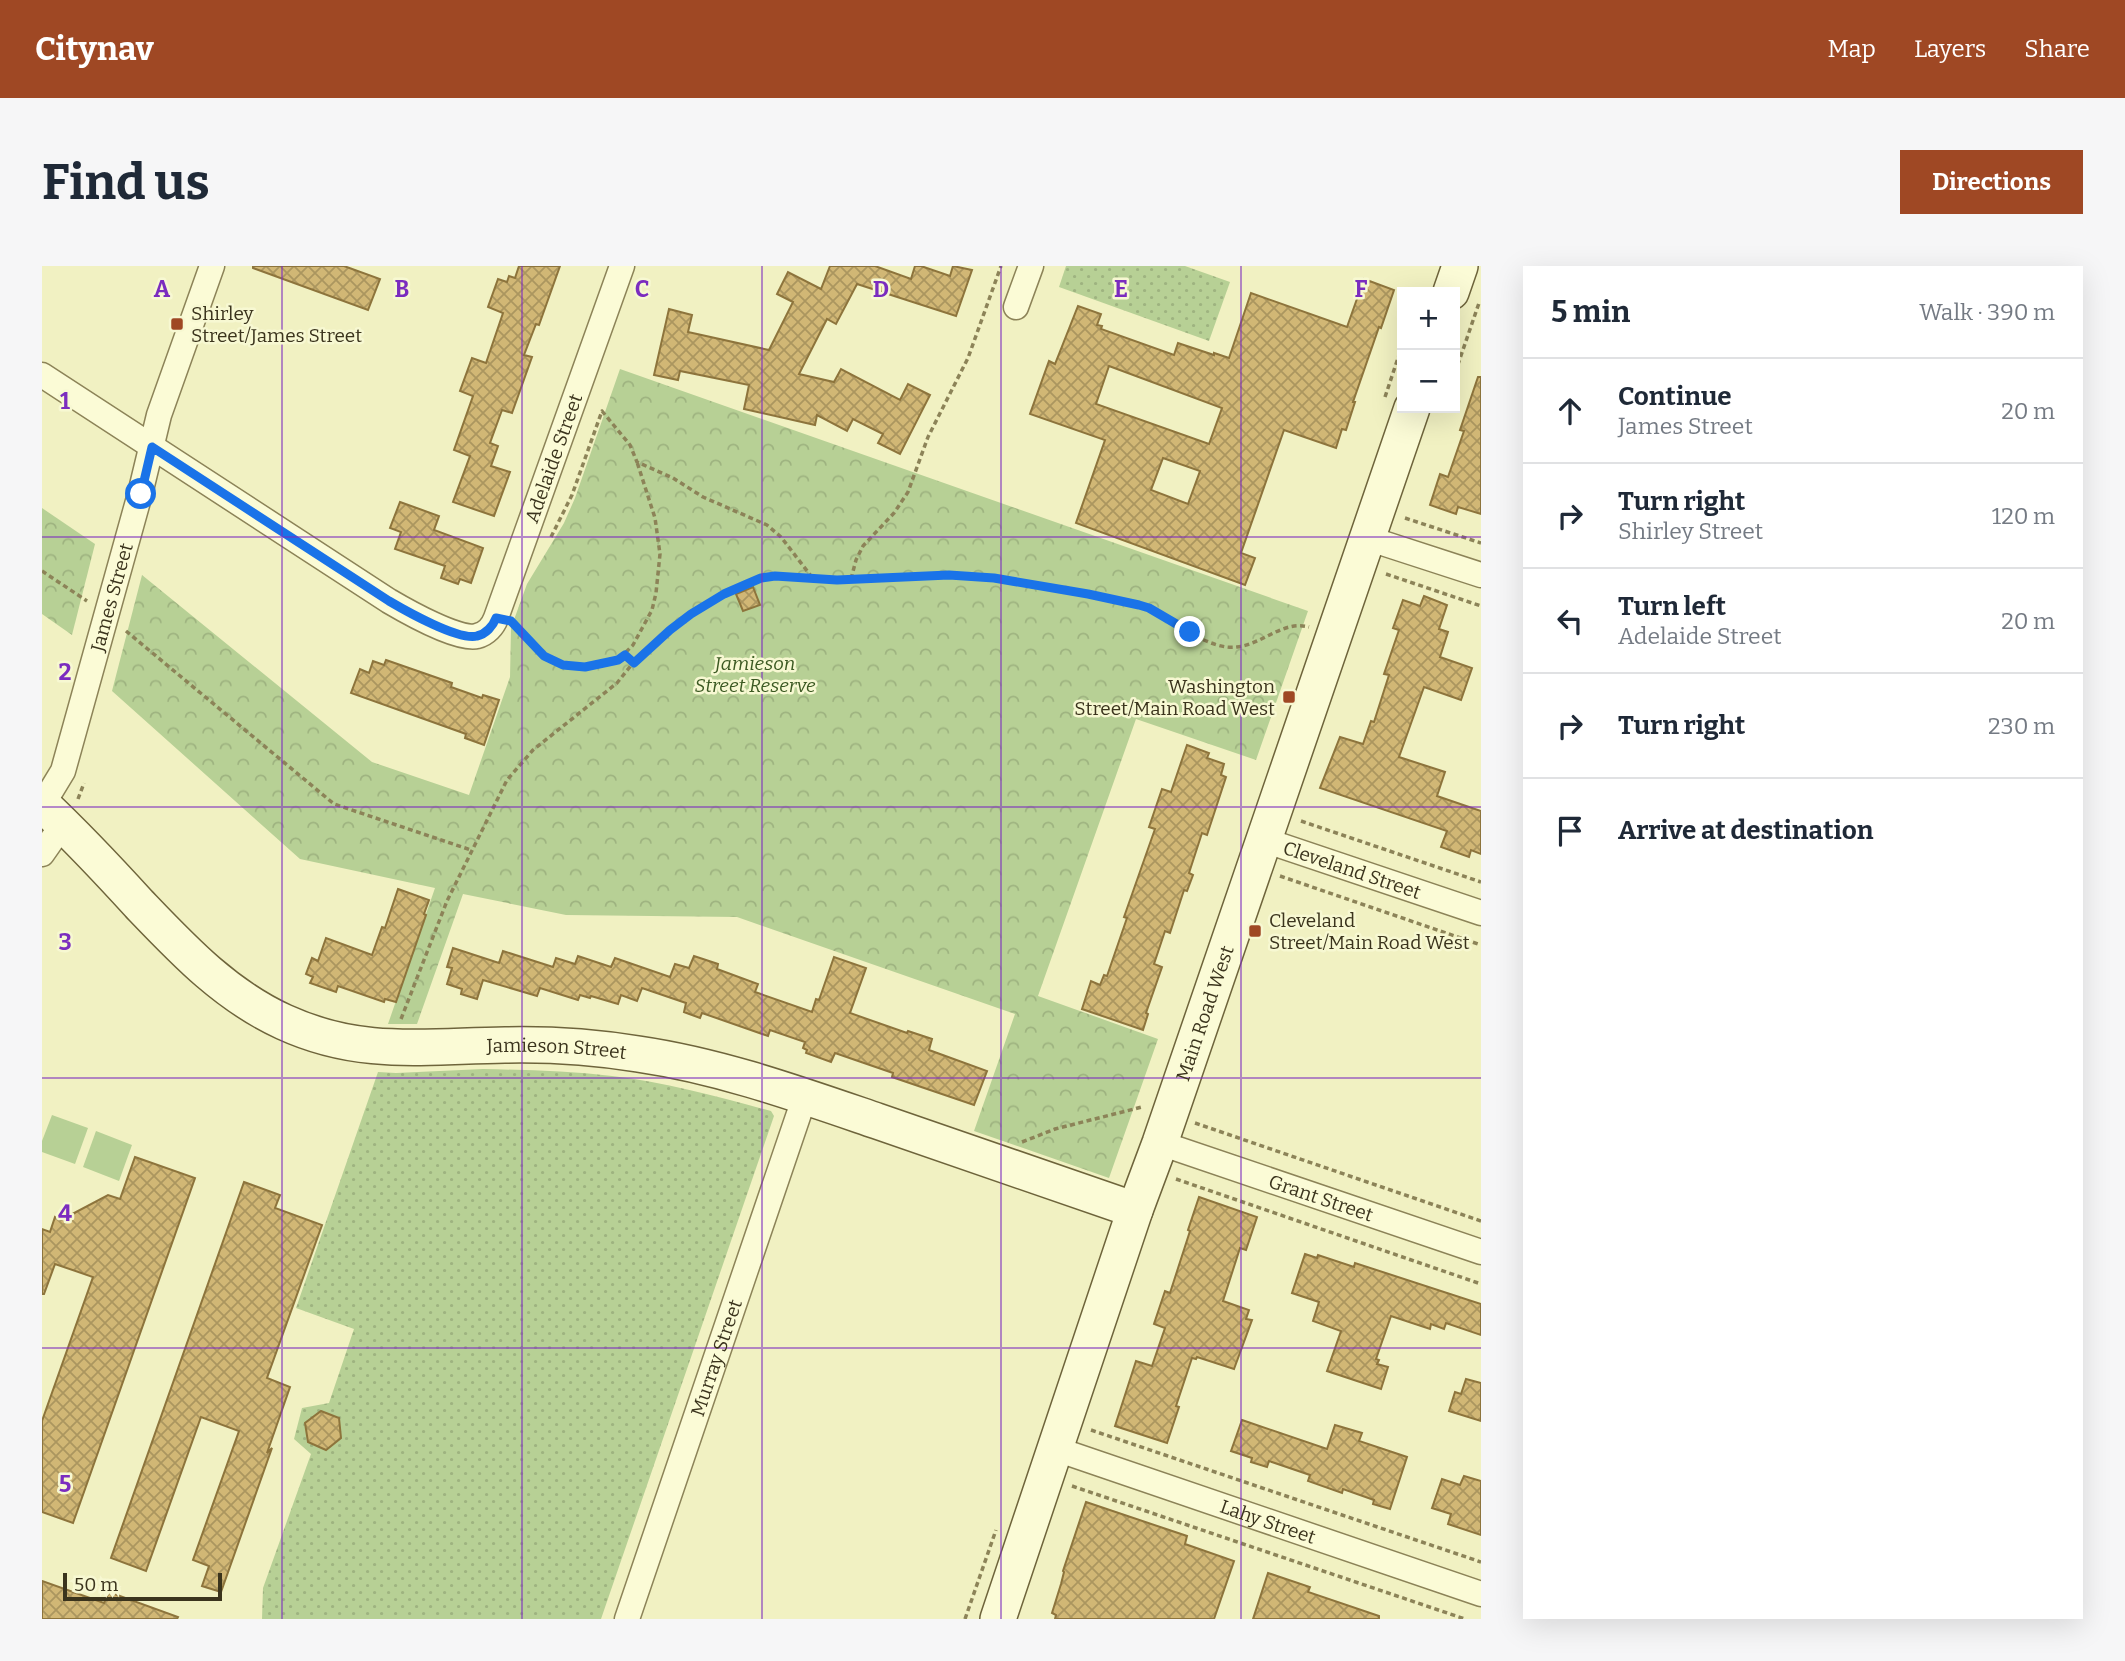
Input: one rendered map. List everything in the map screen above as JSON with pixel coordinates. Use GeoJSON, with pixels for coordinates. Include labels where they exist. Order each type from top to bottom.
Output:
{"type":"FeatureCollection","features":[{"type":"Feature","properties":{"kind":"main road"},"geometry":{"type":"LineString","coordinates":[[1453,287],[1460,266]]}},
{"type":"Feature","properties":{"kind":"main road","name":"Main Road West"},"geometry":{"type":"LineString","coordinates":[[998,1619],[1135,1210],[1410,413]]}},
{"type":"Feature","properties":{"kind":"main road","name":"Jamieson Street"},"geometry":{"type":"LineString","coordinates":[[51,804],[190,957],[239,998],[285,1023],[348,1043],[393,1048],[552,1045],[636,1053],[722,1071],[805,1096],[1135,1210]]}},
{"type":"Feature","properties":{"kind":"street","name":"James Street"},"geometry":{"type":"LineString","coordinates":[[42,854],[51,804],[63,771],[107,615],[159,415],[212,266]]}},
{"type":"Feature","properties":{"kind":"street","name":"Adelaide Street"},"geometry":{"type":"LineString","coordinates":[[496,618],[622,266]]}},
{"type":"Feature","properties":{"kind":"street"},"geometry":{"type":"LineString","coordinates":[[1016,307],[1031,266]]}},
{"type":"Feature","properties":{"kind":"street"},"geometry":{"type":"LineString","coordinates":[[42,375],[413,615],[468,637],[484,633],[496,618]]}},
{"type":"Feature","properties":{"kind":"street"},"geometry":{"type":"LineString","coordinates":[[1367,538],[1481,575]]}},
{"type":"Feature","properties":{"kind":"street","name":"Cleveland Street"},"geometry":{"type":"LineString","coordinates":[[1264,840],[1481,913]]}},
{"type":"Feature","properties":{"kind":"street","name":"Murray Street"},"geometry":{"type":"LineString","coordinates":[[627,1619],[805,1096]]}},
{"type":"Feature","properties":{"kind":"street","name":"Grant Street"},"geometry":{"type":"LineString","coordinates":[[1160,1143],[1481,1252]]}},
{"type":"Feature","properties":{"kind":"street","name":"Lahy Street"},"geometry":{"type":"LineString","coordinates":[[1056,1448],[1481,1594]]}},
{"type":"Feature","properties":{"kind":"path"},"geometry":{"type":"LineString","coordinates":[[851,579],[863,546],[894,513],[908,492],[928,437],[968,358],[1001,266]]}},
{"type":"Feature","properties":{"kind":"path"},"geometry":{"type":"LineString","coordinates":[[1460,358],[1481,297]]}},
{"type":"Feature","properties":{"kind":"path"},"geometry":{"type":"LineString","coordinates":[[496,618],[511,621],[544,656],[563,665],[585,667],[618,660],[625,655],[645,625],[652,610],[660,565],[655,518],[630,445],[602,411],[568,504],[545,547]]}},
{"type":"Feature","properties":{"kind":"path"},"geometry":{"type":"LineString","coordinates":[[637,462],[673,478],[703,497],[767,525],[781,537],[811,576]]}},
{"type":"Feature","properties":{"kind":"path"},"geometry":{"type":"LineString","coordinates":[[1405,518],[1481,542]]}},
{"type":"Feature","properties":{"kind":"path"},"geometry":{"type":"LineString","coordinates":[[42,571],[107,615],[334,804],[471,850]]}},
{"type":"Feature","properties":{"kind":"path"},"geometry":{"type":"LineString","coordinates":[[1386,574],[1481,606]]}},
{"type":"Feature","properties":{"kind":"path"},"geometry":{"type":"LineString","coordinates":[[393,1048],[401,1019],[447,901],[497,797],[519,764],[546,738],[617,682],[680,622],[724,594],[761,578],[775,576],[851,579],[925,575],[970,576],[1088,594],[1149,608],[1207,641],[1227,648],[1250,644],[1298,624],[1333,635]]}},
{"type":"Feature","properties":{"kind":"path"},"geometry":{"type":"LineString","coordinates":[[625,655],[634,663]]}},
{"type":"Feature","properties":{"kind":"path"},"geometry":{"type":"LineString","coordinates":[[51,804],[77,802],[84,781]]}},
{"type":"Feature","properties":{"kind":"path"},"geometry":{"type":"LineString","coordinates":[[1300,820],[1481,882]]}},
{"type":"Feature","properties":{"kind":"path"},"geometry":{"type":"LineString","coordinates":[[1280,876],[1481,945]]}},
{"type":"Feature","properties":{"kind":"path"},"geometry":{"type":"LineString","coordinates":[[980,1156],[1055,1129],[1143,1107]]}},
{"type":"Feature","properties":{"kind":"path"},"geometry":{"type":"LineString","coordinates":[[1195,1124],[1481,1221]]}},
{"type":"Feature","properties":{"kind":"path"},"geometry":{"type":"LineString","coordinates":[[1176,1180],[1481,1284]]}},
{"type":"Feature","properties":{"kind":"path"},"geometry":{"type":"LineString","coordinates":[[1091,1430],[1481,1562]]}},
{"type":"Feature","properties":{"kind":"path"},"geometry":{"type":"LineString","coordinates":[[1072,1486],[1465,1619]]}},
{"type":"Feature","properties":{"kind":"green space"},"geometry":{"type":"Polygon","coordinates":[[[1066,266],[1185,266],[1230,282],[1209,341],[1059,287],[1066,266]]]}},
{"type":"Feature","properties":{"kind":"green space","name":"Jamieson Street Reserve"},"geometry":{"type":"Polygon","coordinates":[[[620,369],[1308,611],[1256,760],[1136,719],[1038,996],[1158,1039],[1109,1178],[974,1131],[1015,1014],[737,917],[566,915],[463,894],[417,1024],[388,1024],[435,888],[300,859],[112,691],[142,575],[372,762],[469,795],[510,677],[511,628],[527,584],[564,523],[575,498],[620,369]]]}},
{"type":"Feature","properties":{"kind":"green space"},"geometry":{"type":"Polygon","coordinates":[[[42,508],[95,544],[72,635],[42,614],[42,508]]]}},
{"type":"Feature","properties":{"kind":"green space"},"geometry":{"type":"Polygon","coordinates":[[[483,1069],[596,1074],[632,1079],[731,1100],[771,1111],[774,1116],[601,1619],[262,1619],[263,1588],[311,1454],[294,1439],[302,1408],[329,1403],[354,1329],[296,1308],[378,1072],[483,1069]]]}},
{"type":"Feature","properties":{"kind":"green space"},"geometry":{"type":"Polygon","coordinates":[[[52,1115],[88,1128],[75,1164],[42,1152],[42,1141],[52,1115]]]}},
{"type":"Feature","properties":{"kind":"green space"},"geometry":{"type":"Polygon","coordinates":[[[96,1131],[132,1145],[119,1181],[83,1167],[96,1131]]]}},
{"type":"Feature","properties":{"kind":"building"},"geometry":{"type":"Polygon","coordinates":[[[253,266],[344,266],[380,279],[368,310],[253,266]]]}},
{"type":"Feature","properties":{"kind":"building"},"geometry":{"type":"Polygon","coordinates":[[[519,266],[560,266],[539,325],[536,324],[524,355],[532,357],[512,413],[502,410],[490,443],[498,446],[491,466],[510,472],[494,516],[453,502],[470,456],[454,450],[473,396],[460,391],[472,358],[486,363],[503,313],[488,307],[498,279],[507,282],[509,276],[515,278],[519,266]]]}},
{"type":"Feature","properties":{"kind":"building"},"geometry":{"type":"Polygon","coordinates":[[[830,266],[875,266],[911,279],[915,266],[950,276],[953,266],[972,270],[956,316],[857,284],[836,324],[827,319],[799,374],[834,382],[841,369],[900,400],[908,384],[930,395],[900,454],[878,443],[883,434],[853,419],[847,431],[817,415],[815,425],[744,409],[749,385],[680,371],[678,380],[654,375],[669,309],[692,315],[688,332],[769,350],[793,302],[777,294],[788,272],[821,289],[830,266]]]}},
{"type":"Feature","properties":{"kind":"building"},"geometry":{"type":"Polygon","coordinates":[[[1364,279],[1394,290],[1353,402],[1346,430],[1342,429],[1336,448],[1284,430],[1241,553],[1255,558],[1245,585],[1076,523],[1105,440],[1030,414],[1049,361],[1055,364],[1078,306],[1101,314],[1097,325],[1102,326],[1101,329],[1174,355],[1178,343],[1229,358],[1251,293],[1347,327],[1364,279]],[[1109,366],[1096,404],[1209,444],[1222,408],[1109,366]],[[1163,458],[1151,490],[1188,504],[1200,471],[1163,458]]]}},
{"type":"Feature","properties":{"kind":"building"},"geometry":{"type":"Polygon","coordinates":[[[1478,377],[1481,377],[1481,514],[1458,507],[1456,514],[1430,505],[1440,474],[1448,477],[1464,431],[1460,430],[1478,377]]]}},
{"type":"Feature","properties":{"kind":"building"},"geometry":{"type":"Polygon","coordinates":[[[400,502],[439,516],[434,530],[483,548],[471,583],[460,579],[458,584],[441,578],[445,566],[395,549],[401,532],[390,528],[400,502]]]}},
{"type":"Feature","properties":{"kind":"building"},"geometry":{"type":"Polygon","coordinates":[[[753,587],[760,605],[743,611],[736,594],[753,587]]]}},
{"type":"Feature","properties":{"kind":"building"},"geometry":{"type":"Polygon","coordinates":[[[1424,596],[1447,605],[1439,629],[1448,632],[1440,657],[1472,668],[1461,700],[1424,687],[1399,757],[1445,772],[1437,796],[1481,811],[1481,854],[1471,850],[1469,857],[1441,847],[1447,831],[1320,788],[1340,737],[1363,744],[1371,721],[1374,722],[1389,675],[1384,674],[1399,630],[1393,628],[1403,600],[1420,606],[1424,596]]]}},
{"type":"Feature","properties":{"kind":"building"},"geometry":{"type":"Polygon","coordinates":[[[386,660],[452,683],[451,687],[482,698],[483,695],[499,700],[484,745],[465,738],[466,734],[351,693],[360,669],[369,673],[373,661],[384,665],[386,660]]]}},
{"type":"Feature","properties":{"kind":"building"},"geometry":{"type":"Polygon","coordinates":[[[1187,745],[1209,753],[1207,758],[1224,764],[1221,775],[1226,777],[1207,835],[1202,833],[1189,873],[1193,875],[1187,891],[1184,890],[1170,933],[1165,931],[1154,964],[1162,967],[1143,1030],[1082,1009],[1091,981],[1100,985],[1104,975],[1107,976],[1127,918],[1124,917],[1155,829],[1149,827],[1162,789],[1171,792],[1187,745]]]}},
{"type":"Feature","properties":{"kind":"building"},"geometry":{"type":"Polygon","coordinates":[[[398,889],[429,900],[396,1002],[385,999],[384,1002],[338,986],[336,992],[310,983],[313,977],[306,974],[312,958],[318,961],[326,938],[372,955],[382,927],[385,928],[398,889]]]}},
{"type":"Feature","properties":{"kind":"building"},"geometry":{"type":"Polygon","coordinates":[[[453,948],[499,963],[503,951],[553,967],[556,958],[575,964],[578,956],[611,967],[615,958],[670,977],[675,964],[689,968],[694,956],[718,964],[717,969],[758,984],[755,992],[812,1012],[834,957],[866,968],[850,1013],[932,1039],[929,1050],[987,1071],[974,1105],[892,1077],[893,1073],[835,1053],[831,1062],[806,1053],[807,1050],[803,1048],[805,1042],[770,1030],[768,1036],[702,1013],[700,1018],[684,1012],[686,1003],[642,988],[637,1001],[621,995],[618,1004],[591,996],[580,995],[578,1000],[540,988],[537,996],[483,980],[477,999],[461,994],[462,989],[447,984],[452,968],[447,967],[453,948]]]}},
{"type":"Feature","properties":{"kind":"building"},"geometry":{"type":"Polygon","coordinates":[[[135,1157],[195,1178],[73,1523],[42,1512],[42,1421],[93,1277],[55,1264],[42,1294],[42,1229],[50,1232],[55,1217],[61,1220],[108,1195],[120,1199],[135,1157]]]}},
{"type":"Feature","properties":{"kind":"building"},"geometry":{"type":"Polygon","coordinates":[[[244,1182],[280,1195],[275,1208],[322,1225],[267,1378],[290,1387],[267,1453],[272,1448],[221,1592],[202,1586],[209,1566],[193,1560],[239,1431],[201,1417],[146,1571],[111,1558],[244,1182]]]}},
{"type":"Feature","properties":{"kind":"building"},"geometry":{"type":"Polygon","coordinates":[[[1199,1197],[1257,1217],[1246,1250],[1240,1248],[1223,1301],[1249,1310],[1246,1319],[1252,1320],[1234,1369],[1197,1357],[1192,1358],[1167,1443],[1115,1426],[1136,1361],[1152,1366],[1165,1328],[1154,1324],[1165,1291],[1170,1293],[1199,1197]]]}},
{"type":"Feature","properties":{"kind":"building"},"geometry":{"type":"Polygon","coordinates":[[[1305,1254],[1317,1258],[1318,1255],[1354,1267],[1355,1263],[1481,1304],[1481,1335],[1446,1323],[1444,1329],[1431,1324],[1430,1329],[1391,1316],[1376,1359],[1379,1360],[1377,1364],[1388,1367],[1381,1389],[1327,1371],[1341,1331],[1313,1321],[1319,1302],[1292,1293],[1305,1254]]]}},
{"type":"Feature","properties":{"kind":"building"},"geometry":{"type":"Polygon","coordinates":[[[1466,1379],[1481,1383],[1481,1421],[1449,1411],[1455,1392],[1461,1394],[1466,1379]]]}},
{"type":"Feature","properties":{"kind":"building"},"geometry":{"type":"Polygon","coordinates":[[[321,1411],[339,1418],[341,1438],[326,1450],[308,1442],[305,1423],[321,1411]]]}},
{"type":"Feature","properties":{"kind":"building"},"geometry":{"type":"Polygon","coordinates":[[[1242,1420],[1327,1449],[1335,1425],[1362,1433],[1359,1441],[1407,1457],[1390,1509],[1343,1489],[1342,1493],[1308,1481],[1310,1475],[1269,1461],[1267,1467],[1251,1462],[1252,1458],[1231,1451],[1242,1420]]]}},
{"type":"Feature","properties":{"kind":"building"},"geometry":{"type":"Polygon","coordinates":[[[1464,1476],[1481,1481],[1481,1535],[1448,1524],[1451,1514],[1432,1508],[1442,1479],[1460,1485],[1464,1476]]]}},
{"type":"Feature","properties":{"kind":"building"},"geometry":{"type":"Polygon","coordinates":[[[1086,1502],[1187,1536],[1185,1544],[1234,1561],[1214,1619],[1055,1619],[1056,1615],[1052,1613],[1063,1571],[1086,1502]]]}},
{"type":"Feature","properties":{"kind":"building"},"geometry":{"type":"Polygon","coordinates":[[[1268,1573],[1310,1587],[1308,1592],[1379,1616],[1379,1619],[1253,1619],[1268,1573]]]}},
{"type":"Feature","properties":{"kind":"building"},"geometry":{"type":"Polygon","coordinates":[[[42,1581],[104,1603],[109,1592],[178,1617],[42,1619],[42,1581]]]}},
{"type":"Feature","properties":{"kind":"place","name":"Shirley Street/James Street"},"geometry":{"type":"Point","coordinates":[177,324]}},
{"type":"Feature","properties":{"kind":"place","name":"Washington Street/Main Road West"},"geometry":{"type":"Point","coordinates":[1289,697]}},
{"type":"Feature","properties":{"kind":"place","name":"Cleveland Street/Main Road West"},"geometry":{"type":"Point","coordinates":[1255,931]}},
{"type":"Feature","properties":{"kind":"route"},"geometry":{"type":"LineString","coordinates":[[141,494],[152,447],[413,615],[468,637],[484,633],[496,618],[511,621],[534,648],[552,661],[563,665],[585,667],[618,660],[625,655],[634,663],[691,614],[724,594],[761,578],[775,576],[811,576],[837,580],[949,575],[994,578],[1139,605],[1190,632]]}}]}
